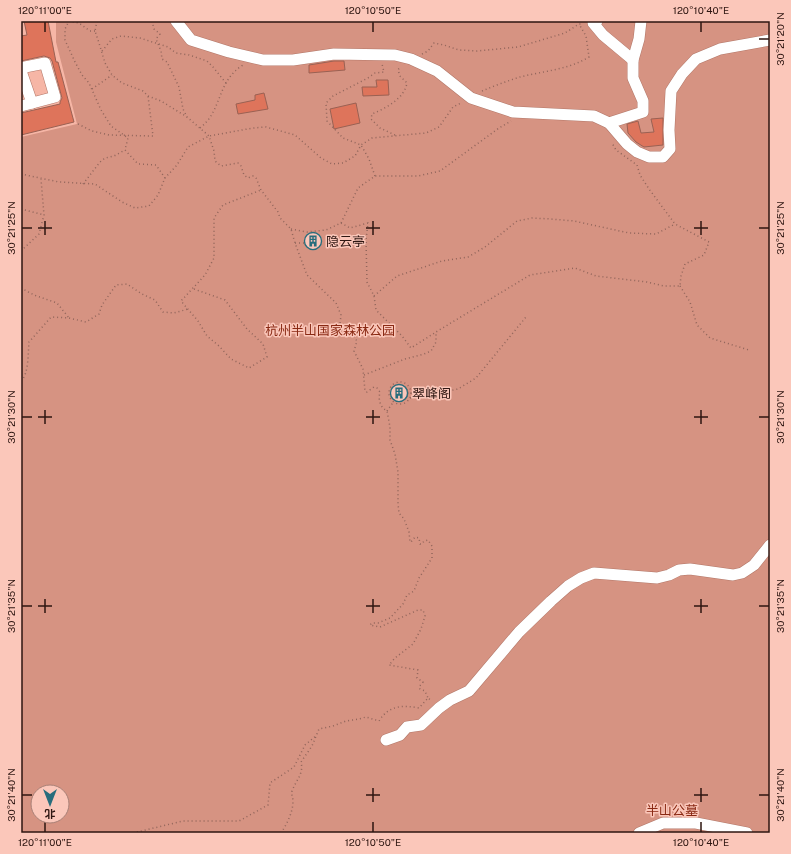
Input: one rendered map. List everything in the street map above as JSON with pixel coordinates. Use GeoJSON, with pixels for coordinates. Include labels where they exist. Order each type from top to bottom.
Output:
{"type":"FeatureCollection","features":[{"type":"Feature","properties":{"kind":"street"},"geometry":{"type":"LineString","coordinates":[[176,21],[191,40],[228,52],[263,60],[293,60],[334,54],[395,55],[412,59],[437,71],[471,98],[513,112],[594,116],[609,123],[627,144],[637,152],[649,157],[663,157],[670,149],[669,130],[671,91],[682,74],[696,59],[720,49],[770,40]]}},
{"type":"Feature","properties":{"kind":"street"},"geometry":{"type":"LineString","coordinates":[[609,123],[643,112],[643,101],[633,78],[633,60],[639,39],[641,21]]}},
{"type":"Feature","properties":{"kind":"street"},"geometry":{"type":"LineString","coordinates":[[595,22],[603,35],[633,60]]}},
{"type":"Feature","properties":{"kind":"street"},"geometry":{"type":"LineString","coordinates":[[21,106],[32,103],[54,97],[45,63],[25,67],[21,71],[32,103]]}},
{"type":"Feature","properties":{"kind":"street"},"geometry":{"type":"LineString","coordinates":[[386,740],[400,735],[407,727],[421,725],[450,700],[469,691],[519,632],[556,596],[581,578],[594,574],[657,578],[680,570],[690,569],[733,575],[742,573],[754,565],[770,545]]}},
{"type":"Feature","properties":{"kind":"street"},"geometry":{"type":"LineString","coordinates":[[639,833],[663,823],[696,823],[726,831],[747,833]]}},
{"type":"Feature","properties":{"kind":"path"},"geometry":{"type":"LineString","coordinates":[[83,184],[100,162],[105,158],[114,156],[125,150],[128,138],[111,126],[89,83],[82,75],[75,62],[65,40],[65,29],[69,21],[79,23],[90,31],[95,31]]}},
{"type":"Feature","properties":{"kind":"path"},"geometry":{"type":"LineString","coordinates":[[97,21],[95,31],[105,63],[112,75],[122,83],[142,91],[148,96],[161,101],[187,117],[209,136],[215,161],[221,166],[238,163],[241,166],[244,175],[248,178],[253,176],[256,178],[261,190],[278,212],[280,218],[291,229],[307,275],[336,304],[341,315],[341,332],[352,334],[357,341],[354,351],[364,375],[365,391],[366,392],[374,387],[377,388],[380,392],[379,399],[383,408],[387,411],[390,427],[390,440],[395,454],[398,472],[399,513],[404,519],[409,532],[410,542],[412,542],[415,537],[419,538],[420,544],[428,540],[432,546],[432,558],[419,578],[414,591],[406,595],[404,604],[390,618],[378,623],[372,623],[370,625],[380,627],[418,610],[423,610],[425,616],[421,629],[413,644],[395,658],[389,665],[418,670],[417,678],[423,682],[419,687],[420,689],[425,691],[428,698],[439,708]]}},
{"type":"Feature","properties":{"kind":"path"},"geometry":{"type":"LineString","coordinates":[[152,21],[154,29],[160,34],[156,39],[161,51],[162,59],[167,62],[178,87],[183,109],[187,117]]}},
{"type":"Feature","properties":{"kind":"path"},"geometry":{"type":"LineString","coordinates":[[397,136],[380,128],[371,119],[372,114],[381,110],[397,99],[406,90],[407,83],[400,76],[398,70],[402,64],[428,51],[434,43],[444,44],[460,50],[477,51],[518,47],[565,33],[579,24],[595,22]]}},
{"type":"Feature","properties":{"kind":"path"},"geometry":{"type":"LineString","coordinates":[[21,174],[41,179],[95,184],[122,202],[135,208],[149,206],[158,195],[165,178],[188,147],[209,136],[266,127],[295,135],[321,158],[332,164],[343,163],[355,156],[361,145],[372,138],[426,133],[439,127],[454,107],[479,92],[520,77],[546,72],[581,62],[589,57],[586,36],[579,24]]}},
{"type":"Feature","properties":{"kind":"path"},"geometry":{"type":"LineString","coordinates":[[102,51],[112,40],[121,36],[140,38],[168,47],[176,54],[188,55],[207,61],[226,83]]}},
{"type":"Feature","properties":{"kind":"path"},"geometry":{"type":"LineString","coordinates":[[375,176],[369,159],[361,145],[343,138],[326,121],[326,103],[333,96],[368,78],[375,72],[384,72],[379,55]]}},
{"type":"Feature","properties":{"kind":"path"},"geometry":{"type":"LineString","coordinates":[[200,129],[207,123],[216,108],[229,77],[241,66],[257,58]]}},
{"type":"Feature","properties":{"kind":"path"},"geometry":{"type":"LineString","coordinates":[[92,89],[112,75]]}},
{"type":"Feature","properties":{"kind":"path"},"geometry":{"type":"LineString","coordinates":[[78,124],[92,131],[109,135],[123,134],[153,136],[148,96]]}},
{"type":"Feature","properties":{"kind":"path"},"geometry":{"type":"LineString","coordinates":[[291,229],[307,232],[326,230],[341,223],[358,188],[375,176],[418,176],[440,171],[499,128],[512,121]]}},
{"type":"Feature","properties":{"kind":"path"},"geometry":{"type":"LineString","coordinates":[[612,141],[616,150],[637,165],[640,176],[675,224],[709,242],[704,254],[685,264],[681,276],[680,286],[690,302],[697,325],[710,338],[749,350]]}},
{"type":"Feature","properties":{"kind":"path"},"geometry":{"type":"LineString","coordinates":[[125,150],[138,164],[156,165],[165,178]]}},
{"type":"Feature","properties":{"kind":"path"},"geometry":{"type":"LineString","coordinates":[[21,251],[39,234],[44,215],[41,179]]}},
{"type":"Feature","properties":{"kind":"path"},"geometry":{"type":"LineString","coordinates":[[194,289],[225,300],[247,329],[263,344],[267,358],[249,368],[231,359],[207,336],[181,301],[194,289],[205,275],[214,258],[214,218],[223,205],[261,190]]}},
{"type":"Feature","properties":{"kind":"path"},"geometry":{"type":"LineString","coordinates":[[21,209],[44,215]]}},
{"type":"Feature","properties":{"kind":"path"},"geometry":{"type":"LineString","coordinates":[[374,296],[397,276],[442,261],[468,257],[485,247],[517,221],[532,218],[574,221],[629,233],[656,234],[675,224]]}},
{"type":"Feature","properties":{"kind":"path"},"geometry":{"type":"LineString","coordinates":[[341,223],[350,228],[368,222],[366,240],[367,282],[374,296],[376,310],[402,336],[411,348],[530,275],[575,268],[596,276],[648,282],[664,286],[680,286]]}},
{"type":"Feature","properties":{"kind":"path"},"geometry":{"type":"LineString","coordinates":[[295,243],[308,243]]}},
{"type":"Feature","properties":{"kind":"path"},"geometry":{"type":"LineString","coordinates":[[21,381],[24,378],[28,359],[29,342],[51,317],[69,318],[86,322],[99,314],[102,305],[116,285],[127,284],[142,294],[155,300],[163,312],[174,313],[188,309]]}},
{"type":"Feature","properties":{"kind":"path"},"geometry":{"type":"LineString","coordinates":[[21,288],[34,295],[58,303],[69,318]]}},
{"type":"Feature","properties":{"kind":"path"},"geometry":{"type":"LineString","coordinates":[[410,398],[411,394],[409,387],[403,383],[393,384],[390,390],[390,397],[394,401],[401,404],[408,401],[410,398],[418,397],[431,391],[443,392],[458,389],[476,378],[526,317]]}},
{"type":"Feature","properties":{"kind":"path"},"geometry":{"type":"LineString","coordinates":[[364,375],[404,359],[431,351],[436,342],[436,332]]}},
{"type":"Feature","properties":{"kind":"path"},"geometry":{"type":"LineString","coordinates":[[387,411],[394,401]]}},
{"type":"Feature","properties":{"kind":"path"},"geometry":{"type":"LineString","coordinates":[[281,833],[287,824],[293,801],[292,794],[303,769],[301,762],[312,746],[320,728],[366,717],[379,721],[394,708],[404,706],[419,708],[428,698]]}},
{"type":"Feature","properties":{"kind":"path"},"geometry":{"type":"LineString","coordinates":[[133,833],[183,821],[239,821],[268,805],[270,783],[294,767],[305,745],[316,735]]}},
{"type":"Feature","properties":{"kind":"green space","name":"杭州半山国家森林公园"},"geometry":{"type":"Polygon","coordinates":[[[56,21],[770,21],[770,833],[21,833],[21,137],[77,124],[56,42],[56,21]]]}},
{"type":"Feature","properties":{"kind":"building"},"geometry":{"type":"Polygon","coordinates":[[[24,21],[48,21],[56,62],[58,62],[74,122],[21,135],[21,113],[60,104],[62,98],[50,58],[44,56],[21,61],[21,36],[27,35],[24,21]]]}},
{"type":"Feature","properties":{"kind":"building"},"geometry":{"type":"Polygon","coordinates":[[[344,61],[345,70],[309,73],[309,65],[344,61]]]}},
{"type":"Feature","properties":{"kind":"building"},"geometry":{"type":"Polygon","coordinates":[[[376,80],[388,80],[389,95],[363,96],[362,87],[377,87],[376,80]]]}},
{"type":"Feature","properties":{"kind":"building"},"geometry":{"type":"Polygon","coordinates":[[[264,93],[268,109],[238,114],[236,104],[255,100],[255,95],[264,93]]]}},
{"type":"Feature","properties":{"kind":"building"},"geometry":{"type":"Polygon","coordinates":[[[356,103],[360,123],[334,129],[330,109],[356,103]]]}},
{"type":"Feature","properties":{"kind":"building"},"geometry":{"type":"Polygon","coordinates":[[[663,118],[663,145],[644,147],[636,142],[628,133],[627,124],[638,121],[641,133],[654,132],[651,119],[663,118]]]}},
{"type":"Feature","properties":{"kind":"building","name":"翠峰阁"},"geometry":{"type":"Polygon","coordinates":[[[397,385],[403,385],[408,390],[406,399],[403,401],[397,401],[392,396],[392,390],[397,385]]]}},
{"type":"Feature","properties":{"kind":"place","name":"隐云亭"},"geometry":{"type":"Point","coordinates":[313,241]}},
{"type":"Feature","properties":{"kind":"place","name":"翠峰阁"},"geometry":{"type":"Point","coordinates":[399,393]}},
{"type":"Feature","properties":{"kind":"park label","name":"半山公墓"},"geometry":{"type":"Point","coordinates":[672,810]}}]}
